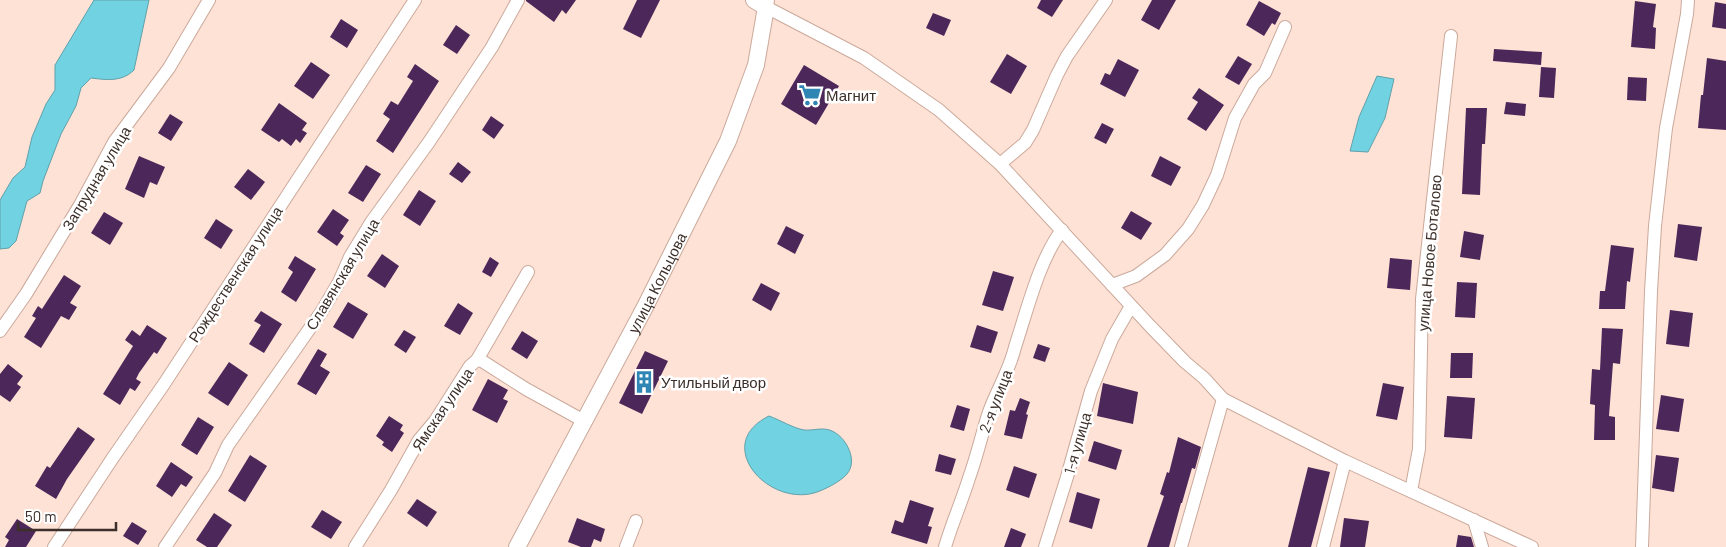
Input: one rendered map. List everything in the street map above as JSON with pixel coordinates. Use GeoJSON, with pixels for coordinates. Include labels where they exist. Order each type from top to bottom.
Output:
{"type":"FeatureCollection","features":[{"type":"Feature","properties":{"kind":"main road","name":"улица Кольцова"},"geometry":{"type":"LineString","coordinates":[[517,547],[645,306],[728,140],[756,65],[763,2]]}},
{"type":"Feature","properties":{"kind":"street","name":"Запрудная улица"},"geometry":{"type":"LineString","coordinates":[[0,331],[26,294],[80,205],[114,142],[169,68],[209,0]]}},
{"type":"Feature","properties":{"kind":"street","name":"Рождественская улица"},"geometry":{"type":"LineString","coordinates":[[54,547],[112,458],[164,384],[415,0]]}},
{"type":"Feature","properties":{"kind":"street","name":"Славянская улица"},"geometry":{"type":"LineString","coordinates":[[165,547],[215,474],[228,445],[322,311],[339,282],[350,257],[372,221],[429,142],[492,47],[518,0]]}},
{"type":"Feature","properties":{"kind":"street"},"geometry":{"type":"LineString","coordinates":[[1000,164],[1025,143],[1033,130],[1067,56],[1106,0]]}},
{"type":"Feature","properties":{"kind":"street"},"geometry":{"type":"LineString","coordinates":[[1642,547],[1650,291],[1660,178],[1688,0]]}},
{"type":"Feature","properties":{"kind":"street"},"geometry":{"type":"LineString","coordinates":[[763,2],[864,58],[939,110],[1000,164],[1131,306],[1185,362],[1204,378],[1223,400],[1345,461],[1532,547]]}},
{"type":"Feature","properties":{"kind":"street"},"geometry":{"type":"LineString","coordinates":[[1112,285],[1136,276],[1165,255],[1188,229],[1203,205],[1216,175],[1235,118],[1254,84],[1265,73],[1285,27]]}},
{"type":"Feature","properties":{"kind":"street","name":"улица Новое Боталово"},"geometry":{"type":"LineString","coordinates":[[1411,491],[1419,449],[1422,299],[1451,36]]}},
{"type":"Feature","properties":{"kind":"street","name":"2-я улица"},"geometry":{"type":"LineString","coordinates":[[946,547],[989,412],[1012,358],[1047,256],[1062,230]]}},
{"type":"Feature","properties":{"kind":"street","name":"Ямская улица"},"geometry":{"type":"LineString","coordinates":[[355,547],[420,440],[435,421],[470,366],[477,360],[528,272]]}},
{"type":"Feature","properties":{"kind":"street","name":"1-я улица"},"geometry":{"type":"LineString","coordinates":[[1045,547],[1091,391],[1112,340],[1131,306]]}},
{"type":"Feature","properties":{"kind":"street"},"geometry":{"type":"LineString","coordinates":[[477,360],[482,361],[526,389],[584,421]]}},
{"type":"Feature","properties":{"kind":"street"},"geometry":{"type":"LineString","coordinates":[[1182,547],[1223,400]]}},
{"type":"Feature","properties":{"kind":"street"},"geometry":{"type":"LineString","coordinates":[[1323,547],[1345,461]]}},
{"type":"Feature","properties":{"kind":"street"},"geometry":{"type":"LineString","coordinates":[[1474,520],[1482,547]]}},
{"type":"Feature","properties":{"kind":"street"},"geometry":{"type":"LineString","coordinates":[[626,547],[636,521]]}},
{"type":"Feature","properties":{"kind":"water"},"geometry":{"type":"Polygon","coordinates":[[[94,0],[149,0],[134,70],[119,78],[108,80],[91,78],[81,88],[76,106],[61,134],[40,193],[27,201],[16,241],[9,248],[0,249],[0,200],[13,178],[25,167],[32,137],[46,104],[55,90],[55,65],[94,0]]]}},
{"type":"Feature","properties":{"kind":"water"},"geometry":{"type":"Polygon","coordinates":[[[1377,76],[1394,79],[1385,118],[1368,152],[1350,151],[1359,117],[1377,76]]]}},
{"type":"Feature","properties":{"kind":"water"},"geometry":{"type":"Polygon","coordinates":[[[769,416],[800,429],[826,429],[839,435],[850,451],[851,463],[847,474],[822,490],[796,495],[779,490],[764,482],[752,470],[746,456],[745,442],[753,428],[769,416]]]}},
{"type":"Feature","properties":{"kind":"building"},"geometry":{"type":"Polygon","coordinates":[[[526,0],[576,0],[566,14],[562,10],[554,22],[526,0]]]}},
{"type":"Feature","properties":{"kind":"building"},"geometry":{"type":"Polygon","coordinates":[[[637,0],[660,0],[641,38],[623,29],[637,0]]]}},
{"type":"Feature","properties":{"kind":"building"},"geometry":{"type":"Polygon","coordinates":[[[1041,0],[1063,0],[1052,17],[1037,8],[1041,0]]]}},
{"type":"Feature","properties":{"kind":"building"},"geometry":{"type":"Polygon","coordinates":[[[1152,0],[1176,0],[1159,30],[1141,20],[1152,0]]]}},
{"type":"Feature","properties":{"kind":"building"},"geometry":{"type":"Polygon","coordinates":[[[1259,1],[1281,13],[1275,25],[1272,23],[1264,36],[1246,25],[1259,1]]]}},
{"type":"Feature","properties":{"kind":"building"},"geometry":{"type":"Polygon","coordinates":[[[1635,1],[1656,4],[1653,27],[1656,28],[1655,49],[1631,47],[1635,1]]]}},
{"type":"Feature","properties":{"kind":"building"},"geometry":{"type":"Polygon","coordinates":[[[1715,2],[1726,4],[1726,29],[1712,27],[1715,2]]]}},
{"type":"Feature","properties":{"kind":"building"},"geometry":{"type":"Polygon","coordinates":[[[933,13],[951,20],[944,36],[926,28],[933,13]]]}},
{"type":"Feature","properties":{"kind":"building"},"geometry":{"type":"Polygon","coordinates":[[[341,19],[358,30],[347,48],[330,37],[341,19]]]}},
{"type":"Feature","properties":{"kind":"building"},"geometry":{"type":"Polygon","coordinates":[[[456,25],[470,35],[457,54],[443,45],[456,25]]]}},
{"type":"Feature","properties":{"kind":"building"},"geometry":{"type":"Polygon","coordinates":[[[1494,49],[1542,52],[1541,65],[1493,61],[1494,49]]]}},
{"type":"Feature","properties":{"kind":"building"},"geometry":{"type":"Polygon","coordinates":[[[1007,54],[1027,66],[1011,94],[990,82],[1007,54]]]}},
{"type":"Feature","properties":{"kind":"building"},"geometry":{"type":"Polygon","coordinates":[[[1238,56],[1252,64],[1239,85],[1225,77],[1238,56]]]}},
{"type":"Feature","properties":{"kind":"building"},"geometry":{"type":"Polygon","coordinates":[[[1707,58],[1726,61],[1726,130],[1698,128],[1707,58]]]}},
{"type":"Feature","properties":{"kind":"building"},"geometry":{"type":"Polygon","coordinates":[[[1118,59],[1139,70],[1125,97],[1100,84],[1105,73],[1110,75],[1118,59]]]}},
{"type":"Feature","properties":{"kind":"building"},"geometry":{"type":"Polygon","coordinates":[[[311,62],[330,75],[313,99],[294,86],[311,62]]]}},
{"type":"Feature","properties":{"kind":"building"},"geometry":{"type":"Polygon","coordinates":[[[415,64],[439,81],[393,153],[376,141],[390,119],[383,114],[391,101],[398,105],[413,81],[407,77],[415,64]]]}},
{"type":"Feature","properties":{"kind":"building","name":"Магнит"},"geometry":{"type":"Polygon","coordinates":[[[804,65],[839,86],[816,125],[781,104],[804,65]]]}},
{"type":"Feature","properties":{"kind":"building"},"geometry":{"type":"Polygon","coordinates":[[[1541,67],[1556,68],[1554,98],[1539,97],[1541,67]]]}},
{"type":"Feature","properties":{"kind":"building"},"geometry":{"type":"Polygon","coordinates":[[[1628,77],[1647,78],[1646,101],[1627,100],[1628,77]]]}},
{"type":"Feature","properties":{"kind":"building"},"geometry":{"type":"Polygon","coordinates":[[[1199,88],[1224,105],[1206,131],[1187,119],[1198,102],[1192,98],[1199,88]]]}},
{"type":"Feature","properties":{"kind":"building"},"geometry":{"type":"Polygon","coordinates":[[[1506,102],[1526,104],[1525,116],[1504,114],[1506,102]]]}},
{"type":"Feature","properties":{"kind":"building"},"geometry":{"type":"Polygon","coordinates":[[[279,103],[307,123],[302,130],[307,133],[300,143],[296,139],[291,146],[282,139],[279,142],[261,130],[279,103]]]}},
{"type":"Feature","properties":{"kind":"building"},"geometry":{"type":"Polygon","coordinates":[[[1466,108],[1487,108],[1485,144],[1482,144],[1480,195],[1462,194],[1466,108]]]}},
{"type":"Feature","properties":{"kind":"building"},"geometry":{"type":"Polygon","coordinates":[[[170,114],[183,122],[171,141],[158,133],[170,114]]]}},
{"type":"Feature","properties":{"kind":"building"},"geometry":{"type":"Polygon","coordinates":[[[491,116],[504,125],[494,139],[482,130],[491,116]]]}},
{"type":"Feature","properties":{"kind":"building"},"geometry":{"type":"Polygon","coordinates":[[[1102,123],[1114,129],[1106,144],[1094,138],[1102,123]]]}},
{"type":"Feature","properties":{"kind":"building"},"geometry":{"type":"Polygon","coordinates":[[[139,156],[165,167],[157,185],[150,182],[144,198],[125,189],[139,156]]]}},
{"type":"Feature","properties":{"kind":"building"},"geometry":{"type":"Polygon","coordinates":[[[1160,156],[1181,167],[1171,186],[1151,176],[1160,156]]]}},
{"type":"Feature","properties":{"kind":"building"},"geometry":{"type":"Polygon","coordinates":[[[458,162],[471,172],[462,183],[449,174],[458,162]]]}},
{"type":"Feature","properties":{"kind":"building"},"geometry":{"type":"Polygon","coordinates":[[[366,165],[381,174],[363,202],[348,193],[366,165]]]}},
{"type":"Feature","properties":{"kind":"building"},"geometry":{"type":"Polygon","coordinates":[[[248,169],[265,182],[251,200],[234,187],[248,169]]]}},
{"type":"Feature","properties":{"kind":"building"},"geometry":{"type":"Polygon","coordinates":[[[419,190],[436,201],[420,226],[403,215],[419,190]]]}},
{"type":"Feature","properties":{"kind":"building"},"geometry":{"type":"Polygon","coordinates":[[[333,209],[349,220],[340,233],[344,236],[337,246],[317,232],[333,209]]]}},
{"type":"Feature","properties":{"kind":"building"},"geometry":{"type":"Polygon","coordinates":[[[1131,211],[1152,223],[1141,240],[1121,228],[1131,211]]]}},
{"type":"Feature","properties":{"kind":"building"},"geometry":{"type":"Polygon","coordinates":[[[104,212],[123,223],[110,245],[91,233],[104,212]]]}},
{"type":"Feature","properties":{"kind":"building"},"geometry":{"type":"Polygon","coordinates":[[[216,219],[233,230],[221,249],[204,238],[216,219]]]}},
{"type":"Feature","properties":{"kind":"building"},"geometry":{"type":"Polygon","coordinates":[[[1678,224],[1702,227],[1697,261],[1674,257],[1678,224]]]}},
{"type":"Feature","properties":{"kind":"building"},"geometry":{"type":"Polygon","coordinates":[[[786,226],[804,235],[795,254],[777,244],[786,226]]]}},
{"type":"Feature","properties":{"kind":"building"},"geometry":{"type":"Polygon","coordinates":[[[1464,231],[1484,235],[1480,260],[1460,257],[1464,231]]]}},
{"type":"Feature","properties":{"kind":"building"},"geometry":{"type":"Polygon","coordinates":[[[1611,245],[1634,248],[1630,282],[1627,281],[1625,309],[1599,309],[1600,291],[1605,291],[1611,245]]]}},
{"type":"Feature","properties":{"kind":"building"},"geometry":{"type":"Polygon","coordinates":[[[382,254],[399,266],[385,288],[367,276],[382,254]]]}},
{"type":"Feature","properties":{"kind":"building"},"geometry":{"type":"Polygon","coordinates":[[[295,256],[316,269],[296,302],[281,292],[293,272],[288,268],[295,256]]]}},
{"type":"Feature","properties":{"kind":"building"},"geometry":{"type":"Polygon","coordinates":[[[490,257],[499,263],[491,277],[482,272],[490,257]]]}},
{"type":"Feature","properties":{"kind":"building"},"geometry":{"type":"Polygon","coordinates":[[[1390,258],[1412,260],[1410,290],[1387,288],[1390,258]]]}},
{"type":"Feature","properties":{"kind":"building"},"geometry":{"type":"Polygon","coordinates":[[[993,271],[1014,277],[1003,311],[982,305],[993,271]]]}},
{"type":"Feature","properties":{"kind":"building"},"geometry":{"type":"Polygon","coordinates":[[[64,275],[81,286],[70,303],[77,307],[69,320],[61,316],[41,348],[24,337],[36,318],[32,316],[38,306],[42,309],[64,275]]]}},
{"type":"Feature","properties":{"kind":"building"},"geometry":{"type":"Polygon","coordinates":[[[1457,282],[1477,283],[1475,318],[1455,317],[1457,282]]]}},
{"type":"Feature","properties":{"kind":"building"},"geometry":{"type":"Polygon","coordinates":[[[761,283],[780,293],[771,311],[752,300],[761,283]]]}},
{"type":"Feature","properties":{"kind":"building"},"geometry":{"type":"Polygon","coordinates":[[[348,302],[368,314],[353,339],[333,327],[348,302]]]}},
{"type":"Feature","properties":{"kind":"building"},"geometry":{"type":"Polygon","coordinates":[[[458,303],[473,313],[460,335],[444,326],[458,303]]]}},
{"type":"Feature","properties":{"kind":"building"},"geometry":{"type":"Polygon","coordinates":[[[1670,310],[1693,313],[1689,347],[1666,344],[1670,310]]]}},
{"type":"Feature","properties":{"kind":"building"},"geometry":{"type":"Polygon","coordinates":[[[261,311],[282,324],[264,353],[249,344],[261,325],[254,321],[261,311]]]}},
{"type":"Feature","properties":{"kind":"building"},"geometry":{"type":"Polygon","coordinates":[[[147,325],[167,338],[157,354],[154,352],[139,373],[136,379],[141,382],[135,391],[130,388],[120,405],[103,394],[133,346],[125,340],[132,330],[140,336],[147,325]]]}},
{"type":"Feature","properties":{"kind":"building"},"geometry":{"type":"Polygon","coordinates":[[[977,325],[998,332],[991,353],[970,347],[977,325]]]}},
{"type":"Feature","properties":{"kind":"building"},"geometry":{"type":"Polygon","coordinates":[[[1602,328],[1623,329],[1620,364],[1613,363],[1609,416],[1615,417],[1615,440],[1594,440],[1595,405],[1590,404],[1592,369],[1600,370],[1602,328]]]}},
{"type":"Feature","properties":{"kind":"building"},"geometry":{"type":"Polygon","coordinates":[[[404,330],[416,337],[406,353],[394,345],[404,330]]]}},
{"type":"Feature","properties":{"kind":"building"},"geometry":{"type":"Polygon","coordinates":[[[522,331],[538,341],[527,359],[511,349],[522,331]]]}},
{"type":"Feature","properties":{"kind":"building"},"geometry":{"type":"Polygon","coordinates":[[[1038,344],[1050,348],[1045,362],[1033,358],[1038,344]]]}},
{"type":"Feature","properties":{"kind":"building"},"geometry":{"type":"Polygon","coordinates":[[[318,349],[327,354],[320,366],[330,372],[316,395],[297,384],[318,349]]]}},
{"type":"Feature","properties":{"kind":"building","name":"Утильный двор"},"geometry":{"type":"Polygon","coordinates":[[[645,351],[668,361],[642,414],[619,403],[645,351]]]}},
{"type":"Feature","properties":{"kind":"building"},"geometry":{"type":"Polygon","coordinates":[[[1451,353],[1473,353],[1472,378],[1450,378],[1451,353]]]}},
{"type":"Feature","properties":{"kind":"building"},"geometry":{"type":"Polygon","coordinates":[[[229,362],[248,375],[228,406],[208,393],[229,362]]]}},
{"type":"Feature","properties":{"kind":"building"},"geometry":{"type":"Polygon","coordinates":[[[8,364],[23,376],[17,384],[21,387],[10,402],[0,395],[0,374],[8,364]]]}},
{"type":"Feature","properties":{"kind":"building"},"geometry":{"type":"Polygon","coordinates":[[[488,379],[508,390],[503,399],[508,401],[497,423],[472,410],[488,379]]]}},
{"type":"Feature","properties":{"kind":"building"},"geometry":{"type":"Polygon","coordinates":[[[1103,383],[1138,392],[1133,424],[1097,416],[1103,383]]]}},
{"type":"Feature","properties":{"kind":"building"},"geometry":{"type":"Polygon","coordinates":[[[1383,383],[1404,387],[1397,420],[1376,416],[1383,383]]]}},
{"type":"Feature","properties":{"kind":"building"},"geometry":{"type":"Polygon","coordinates":[[[1661,395],[1684,399],[1679,432],[1656,429],[1661,395]]]}},
{"type":"Feature","properties":{"kind":"building"},"geometry":{"type":"Polygon","coordinates":[[[1447,396],[1475,398],[1472,439],[1444,437],[1447,396]]]}},
{"type":"Feature","properties":{"kind":"building"},"geometry":{"type":"Polygon","coordinates":[[[1020,398],[1030,402],[1022,439],[1004,435],[1010,410],[1015,411],[1020,398]]]}},
{"type":"Feature","properties":{"kind":"building"},"geometry":{"type":"Polygon","coordinates":[[[957,405],[970,409],[964,431],[950,427],[957,405]]]}},
{"type":"Feature","properties":{"kind":"building"},"geometry":{"type":"Polygon","coordinates":[[[389,416],[403,425],[400,430],[404,433],[392,452],[382,445],[384,442],[376,436],[389,416]]]}},
{"type":"Feature","properties":{"kind":"building"},"geometry":{"type":"Polygon","coordinates":[[[198,417],[214,427],[197,455],[181,445],[198,417]]]}},
{"type":"Feature","properties":{"kind":"building"},"geometry":{"type":"Polygon","coordinates":[[[78,427],[95,439],[67,479],[56,499],[35,486],[47,466],[50,468],[78,427]]]}},
{"type":"Feature","properties":{"kind":"building"},"geometry":{"type":"Polygon","coordinates":[[[1178,437],[1201,447],[1195,469],[1192,468],[1169,547],[1147,547],[1164,496],[1160,494],[1167,472],[1169,473],[1178,437]]]}},
{"type":"Feature","properties":{"kind":"building"},"geometry":{"type":"Polygon","coordinates":[[[1094,441],[1122,450],[1116,470],[1088,461],[1094,441]]]}},
{"type":"Feature","properties":{"kind":"building"},"geometry":{"type":"Polygon","coordinates":[[[939,454],[956,459],[951,475],[935,471],[939,454]]]}},
{"type":"Feature","properties":{"kind":"building"},"geometry":{"type":"Polygon","coordinates":[[[250,455],[267,466],[245,502],[228,491],[250,455]]]}},
{"type":"Feature","properties":{"kind":"building"},"geometry":{"type":"Polygon","coordinates":[[[1656,455],[1679,458],[1674,492],[1652,488],[1656,455]]]}},
{"type":"Feature","properties":{"kind":"building"},"geometry":{"type":"Polygon","coordinates":[[[171,462],[193,477],[186,487],[181,484],[172,497],[156,486],[171,462]]]}},
{"type":"Feature","properties":{"kind":"building"},"geometry":{"type":"Polygon","coordinates":[[[1014,466],[1037,474],[1029,498],[1006,490],[1014,466]]]}},
{"type":"Feature","properties":{"kind":"building"},"geometry":{"type":"Polygon","coordinates":[[[1308,467],[1330,472],[1311,547],[1288,547],[1308,467]]]}},
{"type":"Feature","properties":{"kind":"building"},"geometry":{"type":"Polygon","coordinates":[[[1077,492],[1100,499],[1092,529],[1069,522],[1077,492]]]}},
{"type":"Feature","properties":{"kind":"building"},"geometry":{"type":"Polygon","coordinates":[[[417,499],[437,512],[427,527],[407,513],[417,499]]]}},
{"type":"Feature","properties":{"kind":"building"},"geometry":{"type":"Polygon","coordinates":[[[910,500],[934,508],[928,526],[932,527],[927,544],[891,533],[895,520],[903,523],[910,500]]]}},
{"type":"Feature","properties":{"kind":"building"},"geometry":{"type":"Polygon","coordinates":[[[322,510],[342,522],[331,539],[311,527],[322,510]]]}},
{"type":"Feature","properties":{"kind":"building"},"geometry":{"type":"Polygon","coordinates":[[[214,513],[232,525],[217,547],[207,547],[196,540],[214,513]]]}},
{"type":"Feature","properties":{"kind":"building"},"geometry":{"type":"Polygon","coordinates":[[[577,518],[605,529],[601,542],[594,539],[591,547],[581,547],[568,542],[577,518]]]}},
{"type":"Feature","properties":{"kind":"building"},"geometry":{"type":"Polygon","coordinates":[[[1344,518],[1369,521],[1365,547],[1340,547],[1344,518]]]}},
{"type":"Feature","properties":{"kind":"building"},"geometry":{"type":"Polygon","coordinates":[[[17,519],[36,531],[26,547],[5,547],[9,540],[5,537],[17,519]]]}},
{"type":"Feature","properties":{"kind":"building"},"geometry":{"type":"Polygon","coordinates":[[[132,522],[147,531],[138,545],[123,536],[132,522]]]}},
{"type":"Feature","properties":{"kind":"building"},"geometry":{"type":"Polygon","coordinates":[[[1011,528],[1026,534],[1021,547],[1004,547],[1011,528]]]}},
{"type":"Feature","properties":{"kind":"building"},"geometry":{"type":"Polygon","coordinates":[[[1458,535],[1471,537],[1474,547],[1456,547],[1458,535]]]}},
{"type":"Feature","properties":{"kind":"place","name":"Магнит"},"geometry":{"type":"Point","coordinates":[810,95]}},
{"type":"Feature","properties":{"kind":"place","name":"Утильный двор"},"geometry":{"type":"Point","coordinates":[644,382]}}]}
